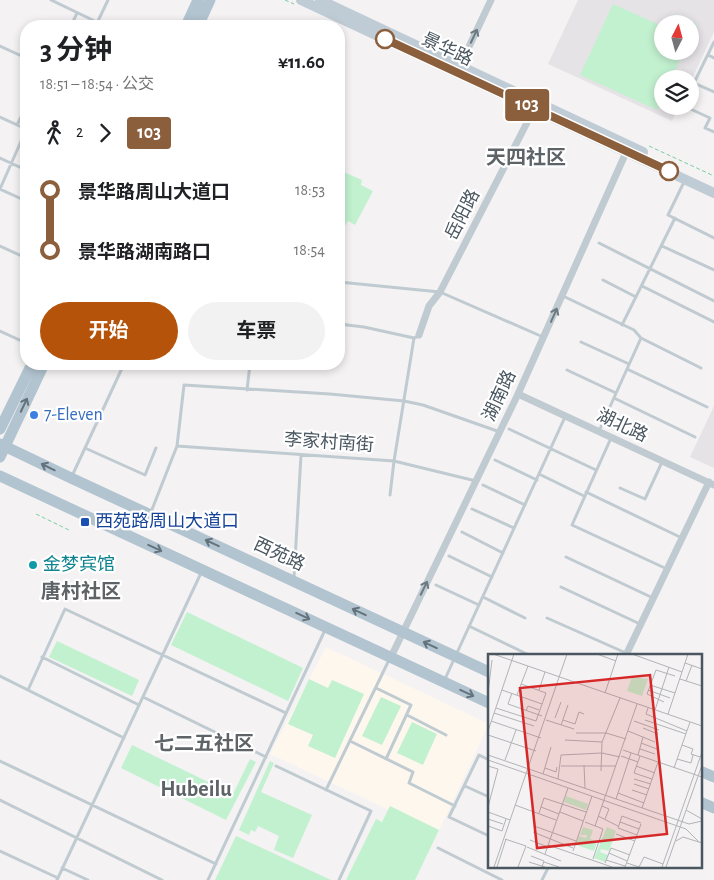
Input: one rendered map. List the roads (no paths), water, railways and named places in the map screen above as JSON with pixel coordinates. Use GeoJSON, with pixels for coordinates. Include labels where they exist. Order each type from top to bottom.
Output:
{"type":"FeatureCollection","features":[{"type":"Feature","properties":{"kind":"main road"},"geometry":{"type":"LineString","coordinates":[[189,20],[198,0]]}},
{"type":"Feature","properties":{"kind":"main road"},"geometry":{"type":"LineString","coordinates":[[201,20],[210,0]]}},
{"type":"Feature","properties":{"kind":"main road","name":"景华路"},"geometry":{"type":"LineString","coordinates":[[301,0],[459,70],[628,149],[714,193]]}},
{"type":"Feature","properties":{"kind":"main road","name":"景华路"},"geometry":{"type":"LineString","coordinates":[[320,0],[534,109],[714,186]]}},
{"type":"Feature","properties":{"kind":"main road"},"geometry":{"type":"LineString","coordinates":[[0,429],[29,370]]}},
{"type":"Feature","properties":{"kind":"main road"},"geometry":{"type":"LineString","coordinates":[[2,449],[41,370]]}},
{"type":"Feature","properties":{"kind":"main road","name":"西苑路"},"geometry":{"type":"LineString","coordinates":[[2,449],[150,514],[488,672]]}},
{"type":"Feature","properties":{"kind":"main road"},"geometry":{"type":"LineString","coordinates":[[0,476],[488,703]]}},
{"type":"Feature","properties":{"kind":"main road"},"geometry":{"type":"LineString","coordinates":[[702,772],[714,777]]}},
{"type":"Feature","properties":{"kind":"main road"},"geometry":{"type":"LineString","coordinates":[[702,803],[714,808]]}},
{"type":"Feature","properties":{"kind":"street"},"geometry":{"type":"LineString","coordinates":[[459,70],[492,0]]}},
{"type":"Feature","properties":{"kind":"street","name":"岳阳路"},"geometry":{"type":"LineString","coordinates":[[417,337],[429,306],[440,292],[534,109]]}},
{"type":"Feature","properties":{"kind":"street","name":"湖南路"},"geometry":{"type":"LineString","coordinates":[[391,657],[479,483],[500,432],[628,149]]}},
{"type":"Feature","properties":{"kind":"street","name":"湖北路"},"geometry":{"type":"LineString","coordinates":[[518,394],[711,483]]}},
{"type":"Feature","properties":{"kind":"street"},"geometry":{"type":"LineString","coordinates":[[627,654],[682,538],[711,483]]}},
{"type":"Feature","properties":{"kind":"lane"},"geometry":{"type":"LineString","coordinates":[[51,0],[93,20]]}},
{"type":"Feature","properties":{"kind":"lane"},"geometry":{"type":"LineString","coordinates":[[98,20],[108,0]]}},
{"type":"Feature","properties":{"kind":"lane"},"geometry":{"type":"LineString","coordinates":[[74,20],[77,13]]}},
{"type":"Feature","properties":{"kind":"lane"},"geometry":{"type":"LineString","coordinates":[[699,72],[714,42]]}},
{"type":"Feature","properties":{"kind":"lane"},"geometry":{"type":"LineString","coordinates":[[0,46],[20,55]]}},
{"type":"Feature","properties":{"kind":"lane"},"geometry":{"type":"LineString","coordinates":[[708,55],[714,58]]}},
{"type":"Feature","properties":{"kind":"lane"},"geometry":{"type":"LineString","coordinates":[[699,84],[714,92]]}},
{"type":"Feature","properties":{"kind":"lane"},"geometry":{"type":"LineString","coordinates":[[699,113],[710,118],[705,128],[714,132]]}},
{"type":"Feature","properties":{"kind":"lane"},"geometry":{"type":"LineString","coordinates":[[0,117],[20,127]]}},
{"type":"Feature","properties":{"kind":"lane"},"geometry":{"type":"LineString","coordinates":[[17,125],[20,119]]}},
{"type":"Feature","properties":{"kind":"lane"},"geometry":{"type":"LineString","coordinates":[[20,144],[0,189],[20,198]]}},
{"type":"Feature","properties":{"kind":"lane"},"geometry":{"type":"LineString","coordinates":[[0,158],[20,167]]}},
{"type":"Feature","properties":{"kind":"lane"},"geometry":{"type":"LineString","coordinates":[[686,179],[668,215],[714,238]]}},
{"type":"Feature","properties":{"kind":"lane"},"geometry":{"type":"LineString","coordinates":[[622,325],[675,218]]}},
{"type":"Feature","properties":{"kind":"lane"},"geometry":{"type":"LineString","coordinates":[[599,243],[714,301]]}},
{"type":"Feature","properties":{"kind":"lane"},"geometry":{"type":"LineString","coordinates":[[0,246],[20,255]]}},
{"type":"Feature","properties":{"kind":"lane"},"geometry":{"type":"LineString","coordinates":[[662,246],[714,270]]}},
{"type":"Feature","properties":{"kind":"lane"},"geometry":{"type":"LineString","coordinates":[[603,280],[636,297]]}},
{"type":"Feature","properties":{"kind":"lane"},"geometry":{"type":"LineString","coordinates":[[345,283],[440,292],[544,337]]}},
{"type":"Feature","properties":{"kind":"lane"},"geometry":{"type":"LineString","coordinates":[[642,286],[714,322]]}},
{"type":"Feature","properties":{"kind":"lane"},"geometry":{"type":"LineString","coordinates":[[562,296],[634,330],[641,338],[701,368]]}},
{"type":"Feature","properties":{"kind":"lane"},"geometry":{"type":"LineString","coordinates":[[345,325],[417,337],[404,401],[390,495]]}},
{"type":"Feature","properties":{"kind":"lane"},"geometry":{"type":"LineString","coordinates":[[0,331],[20,340]]}},
{"type":"Feature","properties":{"kind":"lane"},"geometry":{"type":"LineString","coordinates":[[598,432],[641,338]]}},
{"type":"Feature","properties":{"kind":"lane"},"geometry":{"type":"LineString","coordinates":[[581,342],[629,364]]}},
{"type":"Feature","properties":{"kind":"lane"},"geometry":{"type":"LineString","coordinates":[[627,369],[707,407]]}},
{"type":"Feature","properties":{"kind":"lane"},"geometry":{"type":"LineString","coordinates":[[71,478],[121,370]]}},
{"type":"Feature","properties":{"kind":"lane"},"geometry":{"type":"LineString","coordinates":[[247,390],[249,370]]}},
{"type":"Feature","properties":{"kind":"lane"},"geometry":{"type":"LineString","coordinates":[[567,370],[616,393]]}},
{"type":"Feature","properties":{"kind":"lane"},"geometry":{"type":"LineString","coordinates":[[150,514],[177,446],[184,385],[330,394],[404,401],[423,405],[500,432]]}},
{"type":"Feature","properties":{"kind":"lane"},"geometry":{"type":"LineString","coordinates":[[614,398],[694,437]]}},
{"type":"Feature","properties":{"kind":"lane"},"geometry":{"type":"LineString","coordinates":[[444,682],[566,416]]}},
{"type":"Feature","properties":{"kind":"lane"},"geometry":{"type":"LineString","coordinates":[[509,429],[596,470]]}},
{"type":"Feature","properties":{"kind":"lane"},"geometry":{"type":"LineString","coordinates":[[612,438],[572,524],[667,569]]}},
{"type":"Feature","properties":{"kind":"lane","name":"李家村南街"},"geometry":{"type":"LineString","coordinates":[[177,446],[394,461],[479,483],[525,505]]}},
{"type":"Feature","properties":{"kind":"lane"},"geometry":{"type":"LineString","coordinates":[[85,448],[144,475],[156,448]]}},
{"type":"Feature","properties":{"kind":"lane"},"geometry":{"type":"LineString","coordinates":[[294,581],[301,455]]}},
{"type":"Feature","properties":{"kind":"lane"},"geometry":{"type":"LineString","coordinates":[[495,460],[536,480]]}},
{"type":"Feature","properties":{"kind":"lane"},"geometry":{"type":"LineString","coordinates":[[620,488],[645,500],[662,461]]}},
{"type":"Feature","properties":{"kind":"lane"},"geometry":{"type":"LineString","coordinates":[[539,474],[584,496]]}},
{"type":"Feature","properties":{"kind":"lane"},"geometry":{"type":"LineString","coordinates":[[586,492],[682,538]]}},
{"type":"Feature","properties":{"kind":"lane"},"geometry":{"type":"LineString","coordinates":[[472,509],[514,528]]}},
{"type":"Feature","properties":{"kind":"lane"},"geometry":{"type":"LineString","coordinates":[[462,532],[503,553]]}},
{"type":"Feature","properties":{"kind":"lane"},"geometry":{"type":"LineString","coordinates":[[449,556],[492,577]]}},
{"type":"Feature","properties":{"kind":"lane"},"geometry":{"type":"LineString","coordinates":[[566,556],[653,598]]}},
{"type":"Feature","properties":{"kind":"lane"},"geometry":{"type":"LineString","coordinates":[[0,851],[57,879],[202,570]]}},
{"type":"Feature","properties":{"kind":"lane"},"geometry":{"type":"LineString","coordinates":[[436,584],[479,606]]}},
{"type":"Feature","properties":{"kind":"lane"},"geometry":{"type":"LineString","coordinates":[[561,587],[641,625]]}},
{"type":"Feature","properties":{"kind":"lane"},"geometry":{"type":"LineString","coordinates":[[483,596],[525,618]]}},
{"type":"Feature","properties":{"kind":"lane"},"geometry":{"type":"LineString","coordinates":[[28,690],[65,608],[286,713]]}},
{"type":"Feature","properties":{"kind":"lane"},"geometry":{"type":"LineString","coordinates":[[547,618],[627,654]]}},
{"type":"Feature","properties":{"kind":"lane"},"geometry":{"type":"LineString","coordinates":[[469,626],[528,654]]}},
{"type":"Feature","properties":{"kind":"lane"},"geometry":{"type":"LineString","coordinates":[[208,880],[326,627]]}},
{"type":"Feature","properties":{"kind":"lane"},"geometry":{"type":"LineString","coordinates":[[42,657],[139,705]]}},
{"type":"Feature","properties":{"kind":"lane"},"geometry":{"type":"LineString","coordinates":[[326,790],[391,657]]}},
{"type":"Feature","properties":{"kind":"lane"},"geometry":{"type":"LineString","coordinates":[[0,676],[124,738]]}},
{"type":"Feature","properties":{"kind":"lane"},"geometry":{"type":"LineString","coordinates":[[376,688],[411,706],[386,759]]}},
{"type":"Feature","properties":{"kind":"lane"},"geometry":{"type":"LineString","coordinates":[[143,697],[266,757]]}},
{"type":"Feature","properties":{"kind":"lane"},"geometry":{"type":"LineString","coordinates":[[406,715],[446,735]]}},
{"type":"Feature","properties":{"kind":"lane"},"geometry":{"type":"LineString","coordinates":[[350,741],[413,772],[409,783],[454,806]]}},
{"type":"Feature","properties":{"kind":"lane"},"geometry":{"type":"LineString","coordinates":[[488,760],[479,755],[449,817],[488,836]]}},
{"type":"Feature","properties":{"kind":"lane"},"geometry":{"type":"LineString","coordinates":[[0,761],[216,864]]}},
{"type":"Feature","properties":{"kind":"lane"},"geometry":{"type":"LineString","coordinates":[[276,766],[371,812],[339,880]]}},
{"type":"Feature","properties":{"kind":"lane"},"geometry":{"type":"LineString","coordinates":[[464,786],[488,797]]}},
{"type":"Feature","properties":{"kind":"lane"},"geometry":{"type":"LineString","coordinates":[[0,800],[162,880]]}},
{"type":"Feature","properties":{"kind":"lane"},"geometry":{"type":"LineString","coordinates":[[438,848],[502,880]]}},
{"type":"Feature","properties":{"kind":"lane"},"geometry":{"type":"LineString","coordinates":[[62,868],[88,880]]}},
{"type":"Feature","properties":{"kind":"lane"},"geometry":{"type":"LineString","coordinates":[[542,880],[548,868]]}},
{"type":"Feature","properties":{"kind":"place","name":"7-Eleven"},"geometry":{"type":"Point","coordinates":[34,415]}},
{"type":"Feature","properties":{"kind":"place","name":"西苑路周山大道口"},"geometry":{"type":"Point","coordinates":[85,522]}},
{"type":"Feature","properties":{"kind":"place","name":"金梦宾馆"},"geometry":{"type":"Point","coordinates":[33,565]}},
{"type":"Feature","properties":{"kind":"district","name":"天四社区"},"geometry":{"type":"Point","coordinates":[526,158]}},
{"type":"Feature","properties":{"kind":"district","name":"唐村社区"},"geometry":{"type":"Point","coordinates":[81,592]}},
{"type":"Feature","properties":{"kind":"district","name":"七二五社区"},"geometry":{"type":"Point","coordinates":[204,744]}},
{"type":"Feature","properties":{"kind":"district","name":"Hubeilu"},"geometry":{"type":"Point","coordinates":[196,789]}}]}
